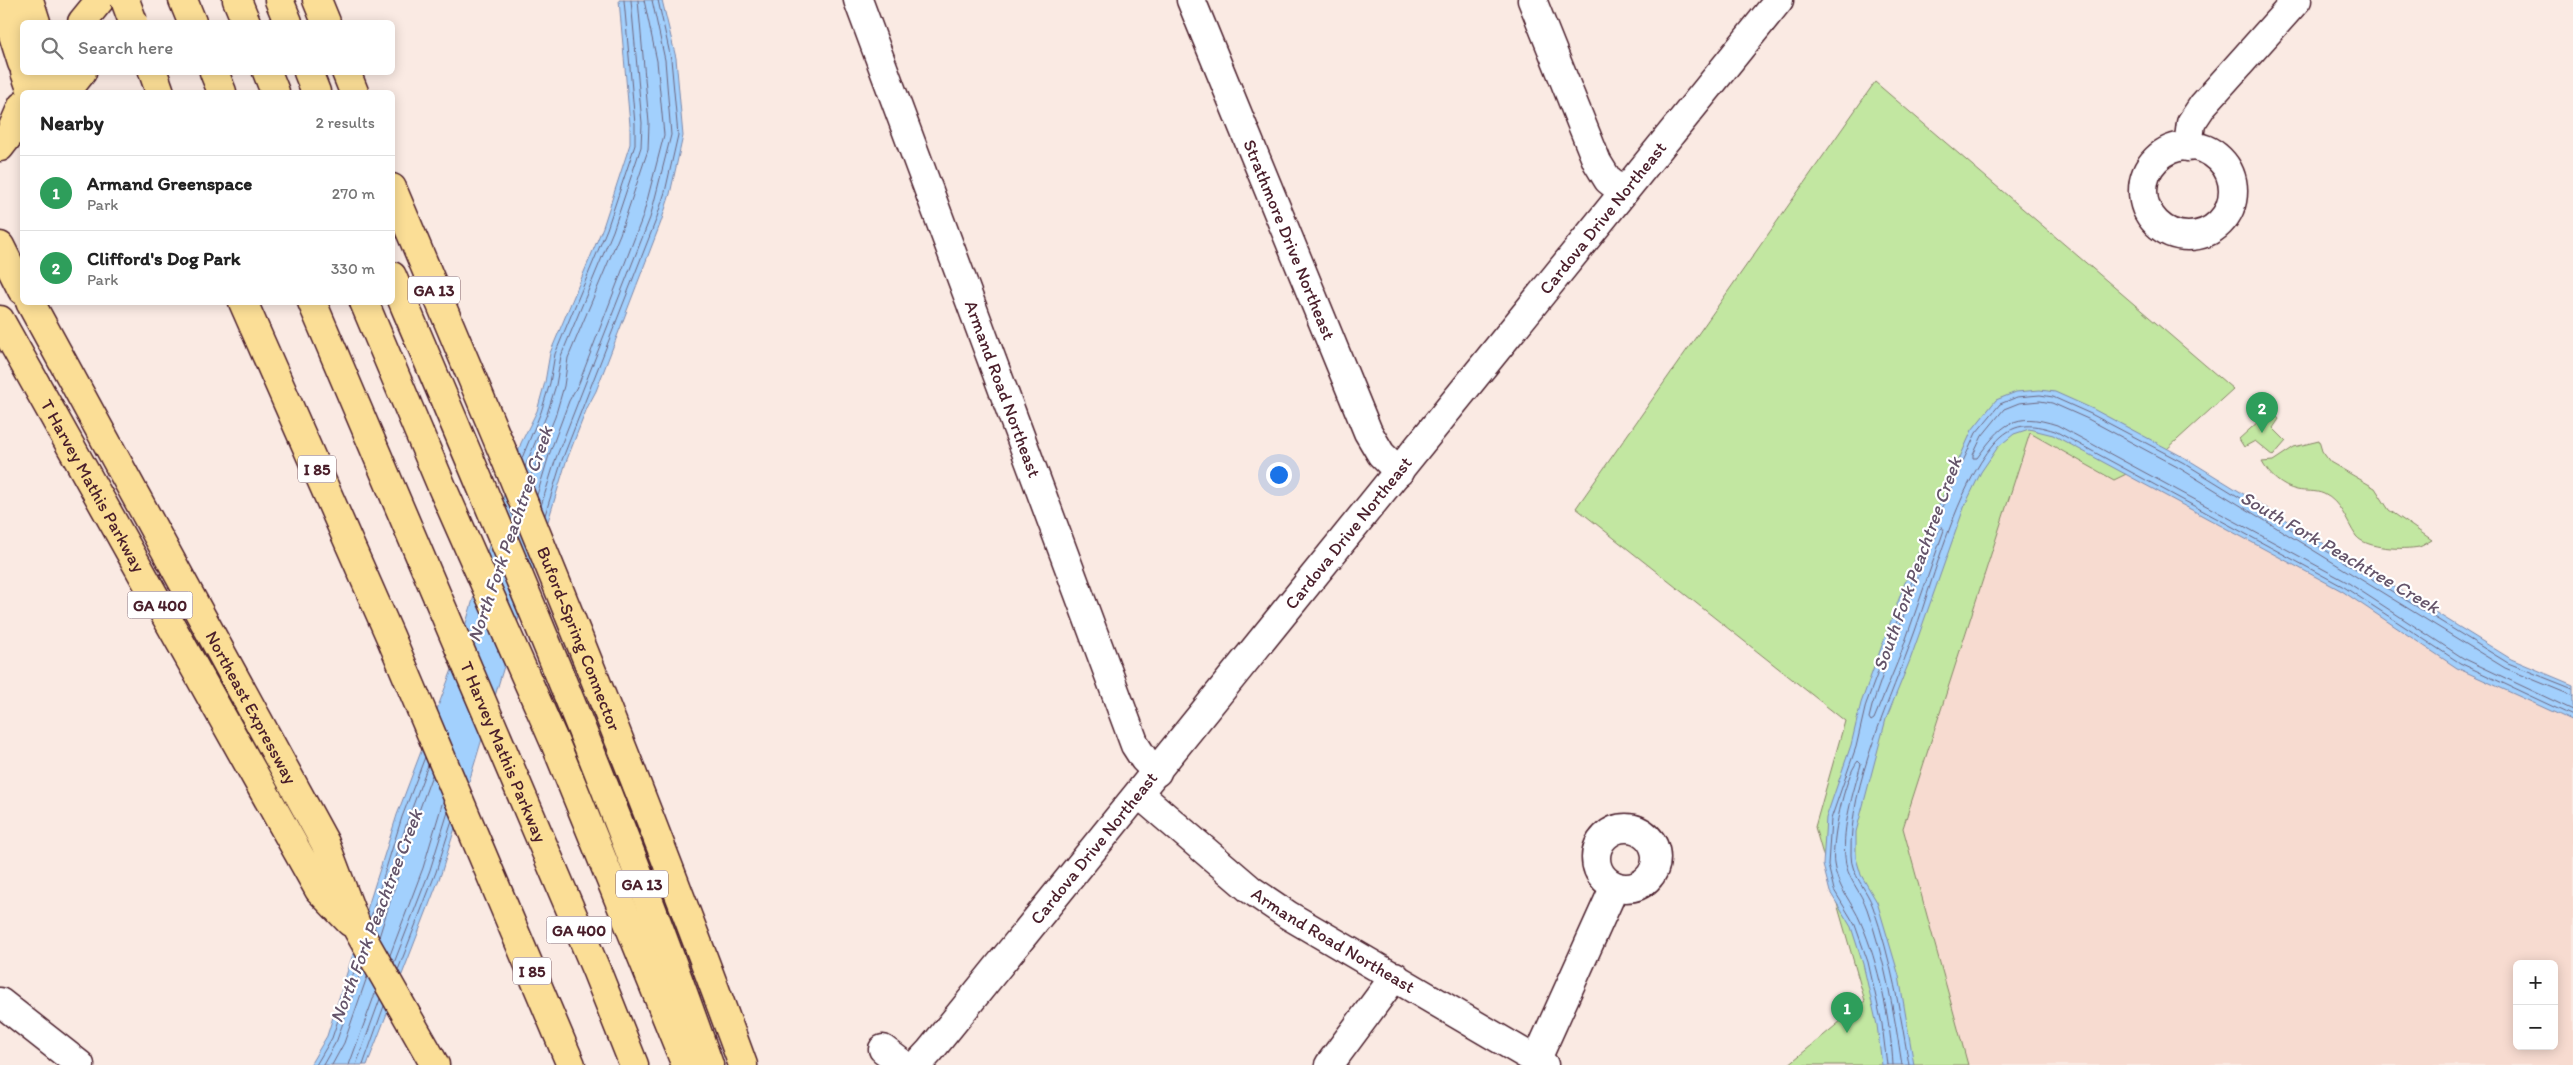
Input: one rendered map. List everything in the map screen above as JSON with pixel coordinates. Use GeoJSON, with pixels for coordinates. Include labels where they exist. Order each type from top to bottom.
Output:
{"type":"FeatureCollection","features":[{"type":"Feature","properties":{"kind":"main road"},"geometry":{"type":"LineString","coordinates":[[2,0],[20,56]]}},
{"type":"Feature","properties":{"kind":"main road"},"geometry":{"type":"LineString","coordinates":[[29,0],[35,20]]}},
{"type":"Feature","properties":{"kind":"main road"},"geometry":{"type":"LineString","coordinates":[[84,20],[100,0]]}},
{"type":"Feature","properties":{"kind":"main road"},"geometry":{"type":"LineString","coordinates":[[125,0],[132,20]]}},
{"type":"Feature","properties":{"kind":"main road"},"geometry":{"type":"LineString","coordinates":[[124,20],[140,0]]}},
{"type":"Feature","properties":{"kind":"main road"},"geometry":{"type":"LineString","coordinates":[[183,0],[191,20]]}},
{"type":"Feature","properties":{"kind":"main road"},"geometry":{"type":"LineString","coordinates":[[237,0],[245,20]]}},
{"type":"Feature","properties":{"kind":"main road"},"geometry":{"type":"LineString","coordinates":[[279,0],[287,20]]}},
{"type":"Feature","properties":{"kind":"main road"},"geometry":{"type":"LineString","coordinates":[[317,0],[325,20]]}},
{"type":"Feature","properties":{"kind":"main road"},"geometry":{"type":"LineString","coordinates":[[54,75],[60,90]]}},
{"type":"Feature","properties":{"kind":"main road"},"geometry":{"type":"LineString","coordinates":[[68,90],[80,75]]}},
{"type":"Feature","properties":{"kind":"main road"},"geometry":{"type":"LineString","coordinates":[[154,75],[159,90]]}},
{"type":"Feature","properties":{"kind":"main road"},"geometry":{"type":"LineString","coordinates":[[215,75],[221,90]]}},
{"type":"Feature","properties":{"kind":"main road"},"geometry":{"type":"LineString","coordinates":[[268,75],[275,90]]}},
{"type":"Feature","properties":{"kind":"main road"},"geometry":{"type":"LineString","coordinates":[[309,75],[315,90]]}},
{"type":"Feature","properties":{"kind":"main road"},"geometry":{"type":"LineString","coordinates":[[347,75],[353,90]]}},
{"type":"Feature","properties":{"kind":"main road"},"geometry":{"type":"LineString","coordinates":[[11,137],[20,110]]}},
{"type":"Feature","properties":{"kind":"main road","name":"Buford-Spring Connector"},"geometry":{"type":"LineString","coordinates":[[395,195],[585,658],[697,938],[743,1065]]}},
{"type":"Feature","properties":{"kind":"main road"},"geometry":{"type":"LineString","coordinates":[[4,254],[20,286]]}},
{"type":"Feature","properties":{"kind":"main road","name":"Buford-Spring Connector"},"geometry":{"type":"LineString","coordinates":[[395,283],[571,705],[666,944],[709,1065]]}},
{"type":"Feature","properties":{"kind":"main road","name":"Northeast Expressway"},"geometry":{"type":"LineString","coordinates":[[32,305],[325,842],[358,930],[435,1064]]}},
{"type":"Feature","properties":{"kind":"main road","name":"I 85"},"geometry":{"type":"LineString","coordinates":[[244,305],[390,636],[571,1065]]}},
{"type":"Feature","properties":{"kind":"main road","name":"T Harvey Mathis Parkway"},"geometry":{"type":"LineString","coordinates":[[313,305],[597,972],[634,1065]]}},
{"type":"Feature","properties":{"kind":"main road"},"geometry":{"type":"LineString","coordinates":[[365,305],[442,487],[555,743],[686,1065]]}},
{"type":"Feature","properties":{"kind":"main road","name":"T Harvey Mathis Parkway"},"geometry":{"type":"LineString","coordinates":[[0,320],[320,890],[358,930]]}},
{"type":"Feature","properties":{"kind":"street","name":"Armand Road Northeast"},"geometry":{"type":"LineString","coordinates":[[858,0],[1135,745],[1144,760],[1157,772]]}},
{"type":"Feature","properties":{"kind":"street","name":"Strathmore Drive Northeast"},"geometry":{"type":"LineString","coordinates":[[1191,0],[1368,432],[1381,454],[1399,472]]}},
{"type":"Feature","properties":{"kind":"street"},"geometry":{"type":"LineString","coordinates":[[1532,0],[1597,162],[1608,180],[1623,192]]}},
{"type":"Feature","properties":{"kind":"street","name":"Cardova Drive Northeast"},"geometry":{"type":"LineString","coordinates":[[917,1065],[1157,772],[1778,0]]}},
{"type":"Feature","properties":{"kind":"street"},"geometry":{"type":"LineString","coordinates":[[2188,147],[2191,124],[2203,105],[2297,0]]}},
{"type":"Feature","properties":{"kind":"street","name":"Armand Road Northeast"},"geometry":{"type":"LineString","coordinates":[[1139,794],[1250,890],[1288,915],[1395,976],[1540,1063]]}},
{"type":"Feature","properties":{"kind":"street"},"geometry":{"type":"LineString","coordinates":[[1540,1063],[1615,886]]}},
{"type":"Feature","properties":{"kind":"street"},"geometry":{"type":"LineString","coordinates":[[1330,1065],[1395,976]]}},
{"type":"Feature","properties":{"kind":"street"},"geometry":{"type":"LineString","coordinates":[[0,1002],[80,1065]]}},
{"type":"Feature","properties":{"kind":"shaded area"},"geometry":{"type":"Polygon","coordinates":[[[2030,433],[2114,480],[2155,460],[2573,696],[2573,1065],[1968,1065],[1903,828],[2030,433]]]}},
{"type":"Feature","properties":{"kind":"green space"},"geometry":{"type":"Polygon","coordinates":[[[1875,82],[2233,389],[2155,460],[2114,480],[2030,433],[1903,828],[1968,1065],[1788,1065],[1865,1001],[1815,827],[1845,721],[1576,508],[1875,82]]]}},
{"type":"Feature","properties":{"kind":"green space"},"geometry":{"type":"Polygon","coordinates":[[[2271,410],[2279,419],[2273,428],[2286,441],[2273,456],[2255,441],[2244,447],[2239,439],[2271,410]]]}},
{"type":"Feature","properties":{"kind":"green space"},"geometry":{"type":"Polygon","coordinates":[[[2319,441],[2322,451],[2330,462],[2375,488],[2389,510],[2432,540],[2412,548],[2386,548],[2368,544],[2356,536],[2343,512],[2330,497],[2321,493],[2297,490],[2286,486],[2272,476],[2262,462],[2273,461],[2294,447],[2319,441]]]}},
{"type":"Feature","properties":{"kind":"water","name":"North Fork Peachtree Creek"},"geometry":{"type":"Polygon","coordinates":[[[619,0],[662,0],[676,58],[683,136],[670,194],[596,391],[587,408],[566,462],[441,874],[367,1065],[310,1065],[327,1036],[397,815],[453,667],[506,488],[521,443],[537,411],[550,353],[603,227],[630,144],[619,0]]]}},
{"type":"Feature","properties":{"kind":"water","name":"South Fork Peachtree Creek"},"geometry":{"type":"Polygon","coordinates":[[[2040,390],[2055,392],[2093,409],[2187,459],[2511,659],[2573,685],[2573,721],[2457,668],[2342,591],[2053,435],[2029,429],[2014,434],[1998,447],[1981,472],[1965,505],[1910,660],[1886,719],[1856,832],[1856,858],[1861,875],[1877,902],[1899,976],[1914,1065],[1882,1065],[1877,1025],[1863,964],[1851,927],[1830,892],[1823,865],[1826,818],[1851,745],[1861,703],[1904,585],[1972,430],[1996,400],[2016,392],[2040,390]]]}},
{"type":"Feature","properties":{"kind":"place","name":"Clifford's Dog Park"},"geometry":{"type":"Point","coordinates":[2262,433]}},
{"type":"Feature","properties":{"kind":"place","name":"Armand Greenspace"},"geometry":{"type":"Point","coordinates":[1847,1033]}}]}
